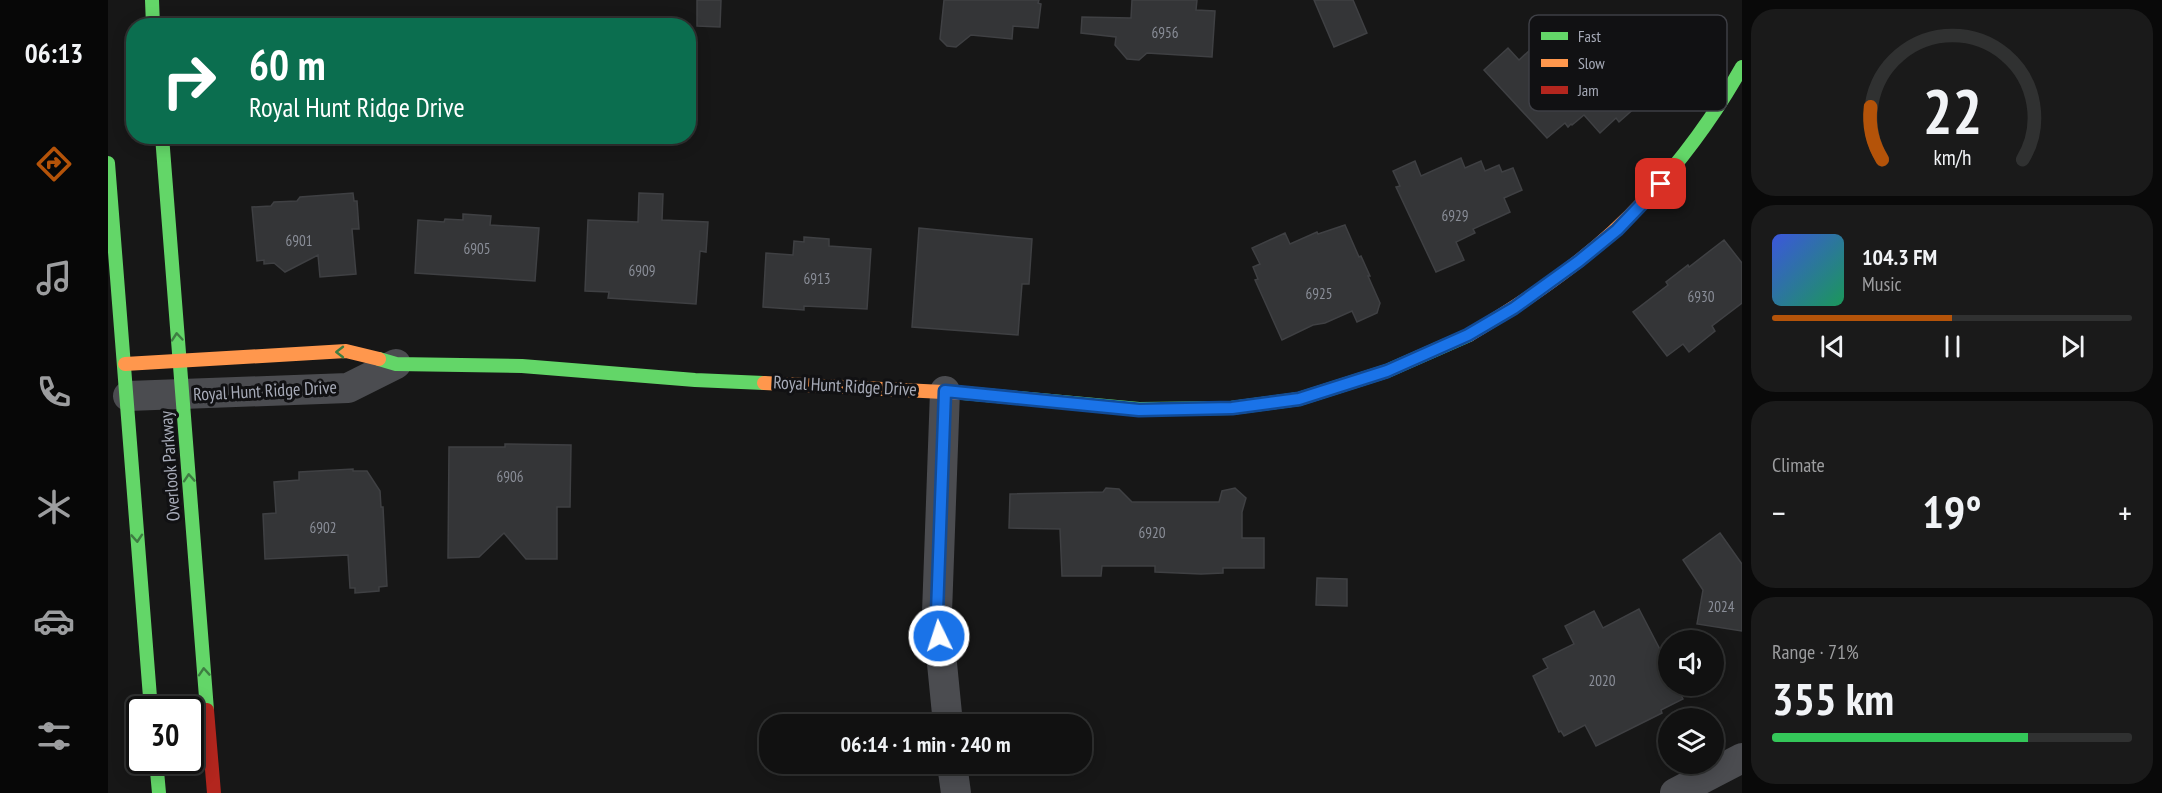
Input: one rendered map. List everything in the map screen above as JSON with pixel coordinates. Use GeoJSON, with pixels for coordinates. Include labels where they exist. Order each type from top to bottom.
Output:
{"type":"FeatureCollection","features":[{"type":"Feature","properties":{"kind":"street"},"geometry":{"type":"LineString","coordinates":[[152,0],[153,18]]}},
{"type":"Feature","properties":{"kind":"street","name":"Royal Hunt Ridge Drive"},"geometry":{"type":"LineString","coordinates":[[1727,93],[1742,67]]}},
{"type":"Feature","properties":{"kind":"street","name":"Royal Hunt Ridge Drive"},"geometry":{"type":"LineString","coordinates":[[125,364],[346,351],[396,364],[522,366],[695,380],[945,391],[1139,410],[1232,408],[1299,399],[1387,371],[1468,335],[1514,308],[1617,230],[1675,168],[1717,111]]}},
{"type":"Feature","properties":{"kind":"street","name":"Overlook Parkway"},"geometry":{"type":"LineString","coordinates":[[163,144],[214,793]]}},
{"type":"Feature","properties":{"kind":"street","name":"Overlook Parkway"},"geometry":{"type":"LineString","coordinates":[[108,164],[150,696]]}},
{"type":"Feature","properties":{"kind":"street","name":"Royal Hunt Ridge Drive"},"geometry":{"type":"LineString","coordinates":[[128,396],[348,388],[396,364]]}},
{"type":"Feature","properties":{"kind":"street"},"geometry":{"type":"LineString","coordinates":[[945,391],[937,613],[947,714]]}},
{"type":"Feature","properties":{"kind":"street"},"geometry":{"type":"LineString","coordinates":[[1675,793],[1742,758]]}},
{"type":"Feature","properties":{"kind":"street"},"geometry":{"type":"LineString","coordinates":[[157,774],[159,793]]}},
{"type":"Feature","properties":{"kind":"street"},"geometry":{"type":"LineString","coordinates":[[953,774],[956,793]]}},
{"type":"Feature","properties":{"kind":"building"},"geometry":{"type":"Polygon","coordinates":[[[697,0],[721,0],[720,27],[697,26],[697,0]]]}},
{"type":"Feature","properties":{"kind":"building"},"geometry":{"type":"Polygon","coordinates":[[[944,0],[1039,0],[1038,3],[1041,4],[1038,28],[1013,26],[1012,39],[971,35],[956,47],[947,46],[940,39],[944,0]]]}},
{"type":"Feature","properties":{"kind":"building"},"geometry":{"type":"Polygon","coordinates":[[[1132,0],[1197,0],[1196,10],[1215,11],[1212,57],[1147,53],[1139,60],[1127,59],[1115,45],[1116,37],[1081,33],[1082,17],[1131,18],[1132,0]]]}},
{"type":"Feature","properties":{"kind":"building"},"geometry":{"type":"Polygon","coordinates":[[[1314,0],[1353,0],[1367,33],[1334,47],[1314,0]]]}},
{"type":"Feature","properties":{"kind":"building"},"geometry":{"type":"Polygon","coordinates":[[[1508,48],[1519,60],[1529,51],[1529,111],[1631,111],[1619,122],[1616,118],[1600,133],[1584,115],[1568,127],[1565,123],[1547,138],[1484,70],[1508,48]]]}},
{"type":"Feature","properties":{"kind":"building"},"geometry":{"type":"Polygon","coordinates":[[[1461,158],[1465,168],[1481,161],[1485,171],[1499,165],[1502,172],[1513,168],[1522,190],[1504,198],[1510,212],[1473,229],[1475,233],[1456,242],[1464,260],[1436,272],[1396,187],[1400,186],[1393,171],[1415,161],[1421,176],[1461,158]]]}},
{"type":"Feature","properties":{"kind":"building"},"geometry":{"type":"Polygon","coordinates":[[[353,193],[354,201],[357,201],[359,229],[352,229],[356,274],[320,277],[318,255],[285,272],[274,263],[264,264],[264,260],[257,261],[252,207],[271,206],[274,202],[297,201],[300,197],[353,193]]]}},
{"type":"Feature","properties":{"kind":"building"},"geometry":{"type":"Polygon","coordinates":[[[639,193],[663,194],[662,220],[708,222],[706,252],[700,251],[696,304],[608,298],[609,292],[585,291],[588,220],[638,222],[639,193]]]}},
{"type":"Feature","properties":{"kind":"building"},"geometry":{"type":"Polygon","coordinates":[[[463,214],[491,216],[490,225],[539,228],[535,281],[415,273],[418,220],[444,222],[445,219],[463,220],[463,214]]]}},
{"type":"Feature","properties":{"kind":"building"},"geometry":{"type":"Polygon","coordinates":[[[1345,225],[1370,276],[1368,276],[1380,303],[1377,313],[1357,322],[1352,311],[1325,323],[1313,325],[1282,340],[1255,280],[1258,279],[1253,267],[1260,264],[1252,248],[1285,233],[1290,244],[1317,232],[1318,234],[1345,225]]]}},
{"type":"Feature","properties":{"kind":"building"},"geometry":{"type":"Polygon","coordinates":[[[919,228],[1032,239],[1029,284],[1022,284],[1018,335],[912,327],[919,228]]]}},
{"type":"Feature","properties":{"kind":"building"},"geometry":{"type":"Polygon","coordinates":[[[804,237],[829,239],[829,246],[871,249],[867,309],[804,306],[804,310],[763,307],[766,253],[793,255],[794,241],[804,242],[804,237]]]}},
{"type":"Feature","properties":{"kind":"building"},"geometry":{"type":"Polygon","coordinates":[[[1724,240],[1742,263],[1742,303],[1712,326],[1715,331],[1689,352],[1683,344],[1667,356],[1633,312],[1668,285],[1666,282],[1724,240]]]}},
{"type":"Feature","properties":{"kind":"building"},"geometry":{"type":"Polygon","coordinates":[[[505,444],[571,445],[570,507],[557,507],[557,559],[526,559],[504,533],[479,557],[448,558],[449,447],[505,447],[505,444]]]}},
{"type":"Feature","properties":{"kind":"building"},"geometry":{"type":"Polygon","coordinates":[[[353,469],[353,471],[367,471],[380,491],[381,507],[383,507],[387,586],[379,587],[379,591],[355,593],[355,588],[350,588],[348,555],[265,559],[263,514],[276,513],[274,482],[299,480],[299,472],[353,469]]]}},
{"type":"Feature","properties":{"kind":"building"},"geometry":{"type":"Polygon","coordinates":[[[1106,488],[1119,489],[1132,502],[1219,502],[1222,491],[1235,488],[1246,498],[1242,512],[1242,538],[1264,538],[1264,568],[1223,568],[1223,573],[1201,574],[1155,572],[1155,566],[1102,566],[1101,576],[1062,576],[1060,529],[1009,528],[1010,494],[1103,492],[1106,488]]]}},
{"type":"Feature","properties":{"kind":"building"},"geometry":{"type":"Polygon","coordinates":[[[1720,533],[1742,564],[1742,631],[1697,624],[1703,590],[1683,560],[1720,533]]]}},
{"type":"Feature","properties":{"kind":"building"},"geometry":{"type":"Polygon","coordinates":[[[1317,578],[1347,579],[1347,606],[1316,605],[1317,578]]]}},
{"type":"Feature","properties":{"kind":"building"},"geometry":{"type":"Polygon","coordinates":[[[1639,609],[1658,646],[1658,696],[1681,696],[1683,699],[1665,708],[1658,708],[1658,715],[1596,746],[1585,725],[1564,736],[1561,731],[1559,732],[1533,676],[1548,668],[1543,659],[1574,644],[1565,626],[1594,611],[1603,628],[1639,609]]]}},
{"type":"Feature","properties":{"kind":"traffic: fast"},"geometry":{"type":"LineString","coordinates":[[152,0],[153,18]]}},
{"type":"Feature","properties":{"kind":"traffic: fast"},"geometry":{"type":"LineString","coordinates":[[1727,92],[1742,67]]}},
{"type":"Feature","properties":{"kind":"traffic: fast"},"geometry":{"type":"LineString","coordinates":[[1644,201],[1672,169],[1715,111]]}},
{"type":"Feature","properties":{"kind":"traffic: fast"},"geometry":{"type":"LineString","coordinates":[[163,144],[207,710]]}},
{"type":"Feature","properties":{"kind":"traffic: fast"},"geometry":{"type":"LineString","coordinates":[[108,163],[150,696]]}},
{"type":"Feature","properties":{"kind":"traffic: fast"},"geometry":{"type":"LineString","coordinates":[[963,393],[1139,409],[1231,408],[1299,399],[1387,371],[1469,335]]}},
{"type":"Feature","properties":{"kind":"traffic: fast"},"geometry":{"type":"LineString","coordinates":[[379,359],[396,364],[522,366],[695,380],[764,383]]}},
{"type":"Feature","properties":{"kind":"traffic: fast"},"geometry":{"type":"LineString","coordinates":[[157,774],[159,793]]}},
{"type":"Feature","properties":{"kind":"traffic: slow"},"geometry":{"type":"LineString","coordinates":[[1469,335],[1562,274],[1605,239],[1644,201]]}},
{"type":"Feature","properties":{"kind":"traffic: slow"},"geometry":{"type":"LineString","coordinates":[[125,364],[346,351],[379,359]]}},
{"type":"Feature","properties":{"kind":"traffic: slow"},"geometry":{"type":"LineString","coordinates":[[764,383],[963,393]]}},
{"type":"Feature","properties":{"kind":"traffic: jam"},"geometry":{"type":"LineString","coordinates":[[207,710],[214,793]]}},
{"type":"Feature","properties":{"kind":"route"},"geometry":{"type":"LineString","coordinates":[[939,636],[937,613],[945,391],[1139,410],[1232,408],[1299,399],[1387,371],[1468,335],[1514,308],[1617,230],[1661,184]]}}]}
